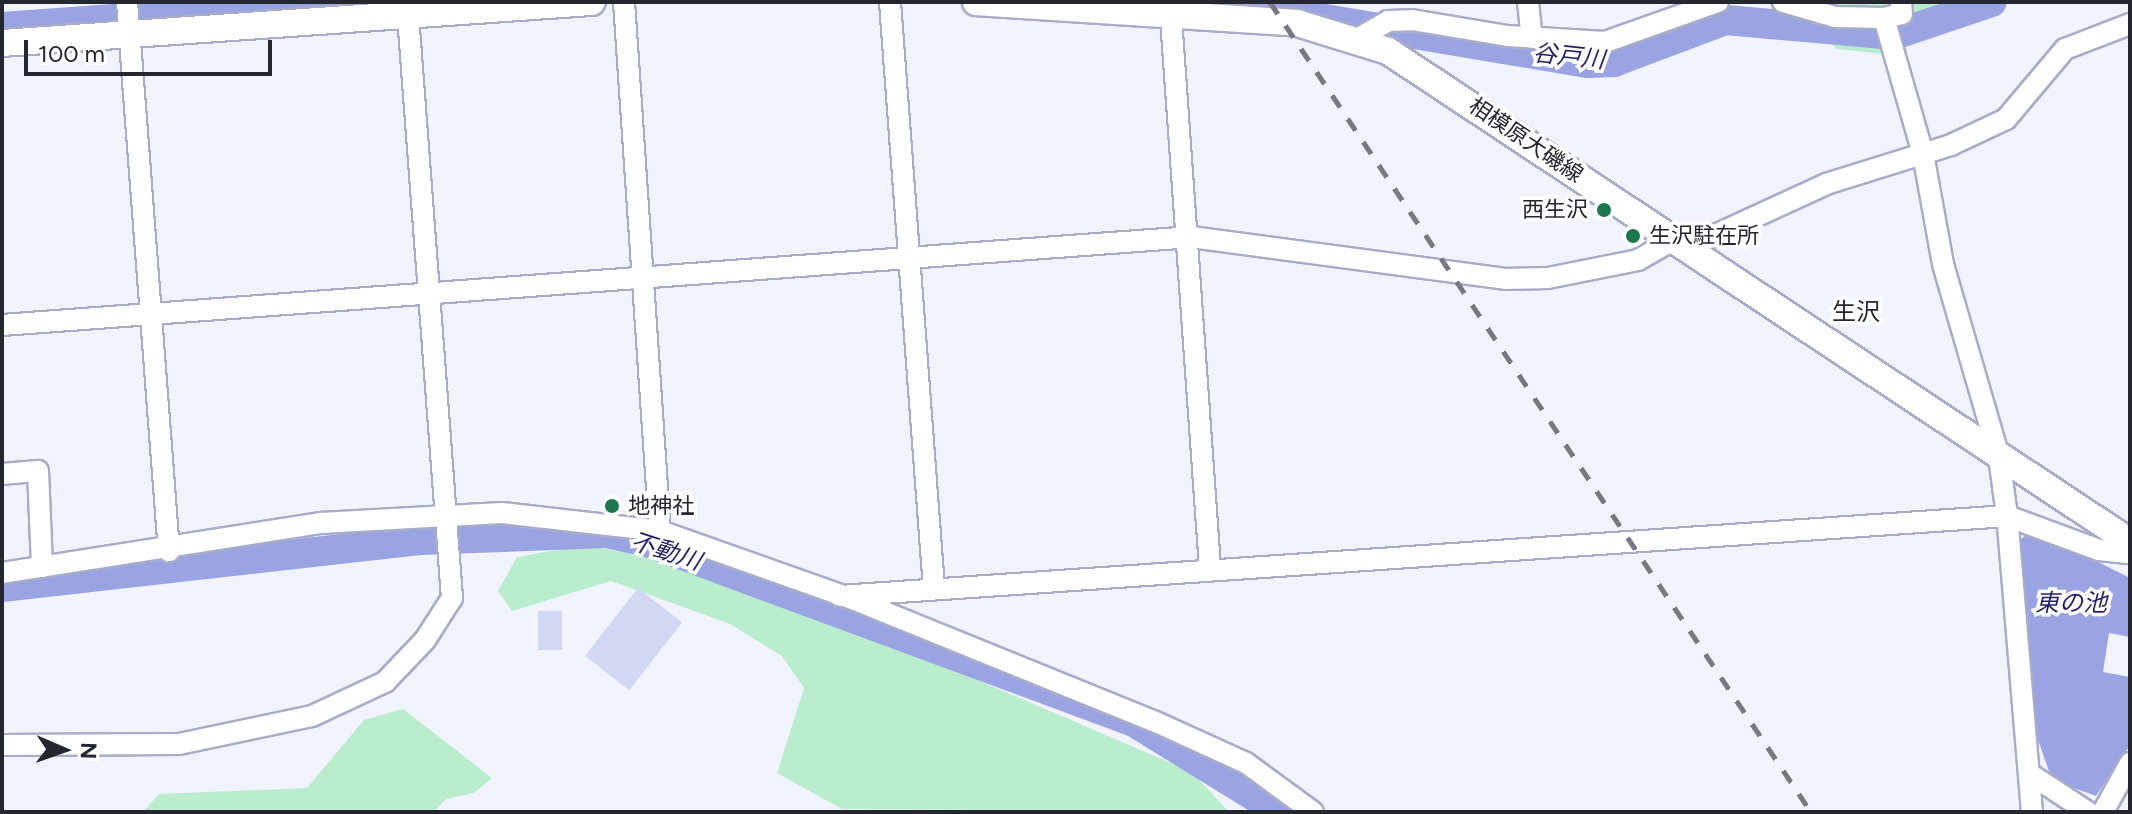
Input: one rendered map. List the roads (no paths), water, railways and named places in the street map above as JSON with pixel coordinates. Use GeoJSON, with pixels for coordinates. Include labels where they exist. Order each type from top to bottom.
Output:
{"type":"FeatureCollection","features":[{"type":"Feature","properties":{"kind":"main road"},"geometry":{"type":"LineString","coordinates":[[2,43],[129,19],[592,2]]}},
{"type":"Feature","properties":{"kind":"main road","name":"相模原大磯線"},"geometry":{"type":"LineString","coordinates":[[976,2],[1056,5],[1171,18],[1297,23],[1364,34],[1426,72],[1679,244],[2130,542]]}},
{"type":"Feature","properties":{"kind":"street"},"geometry":{"type":"LineString","coordinates":[[624,2],[647,279],[660,531]]}},
{"type":"Feature","properties":{"kind":"street"},"geometry":{"type":"LineString","coordinates":[[890,2],[934,589]]}},
{"type":"Feature","properties":{"kind":"street"},"geometry":{"type":"LineString","coordinates":[[1528,2],[1532,38]]}},
{"type":"Feature","properties":{"kind":"street"},"geometry":{"type":"LineString","coordinates":[[1364,34],[1388,21],[1532,38],[1605,42],[1718,2]]}},
{"type":"Feature","properties":{"kind":"street"},"geometry":{"type":"LineString","coordinates":[[1783,2],[1887,29]]}},
{"type":"Feature","properties":{"kind":"street"},"geometry":{"type":"LineString","coordinates":[[1887,29],[1902,14],[1901,2]]}},
{"type":"Feature","properties":{"kind":"street"},"geometry":{"type":"LineString","coordinates":[[2,745],[179,744],[312,716],[385,682],[425,640],[452,598],[452,549],[410,7]]}},
{"type":"Feature","properties":{"kind":"street"},"geometry":{"type":"LineString","coordinates":[[1171,18],[1191,237],[1210,568]]}},
{"type":"Feature","properties":{"kind":"street"},"geometry":{"type":"LineString","coordinates":[[129,19],[169,551]]}},
{"type":"Feature","properties":{"kind":"street"},"geometry":{"type":"LineString","coordinates":[[2,325],[1191,237],[1505,279],[1595,272],[1638,260],[1826,184],[1923,154],[2006,119],[2065,49],[2130,24]]}},
{"type":"Feature","properties":{"kind":"street"},"geometry":{"type":"LineString","coordinates":[[1887,29],[1923,154],[1943,264],[1999,457],[2007,516],[2032,812]]}},
{"type":"Feature","properties":{"kind":"street"},"geometry":{"type":"LineString","coordinates":[[2,474],[38,471],[42,567]]}},
{"type":"Feature","properties":{"kind":"street"},"geometry":{"type":"LineString","coordinates":[[2,573],[169,551],[321,523],[449,516],[553,515],[660,531],[840,596],[1234,757],[1313,812]]}},
{"type":"Feature","properties":{"kind":"street"},"geometry":{"type":"LineString","coordinates":[[840,596],[1210,568],[2007,516],[2099,550],[2130,553]]}},
{"type":"Feature","properties":{"kind":"street"},"geometry":{"type":"LineString","coordinates":[[2103,812],[2130,763]]}},
{"type":"Feature","properties":{"kind":"street"},"geometry":{"type":"LineString","coordinates":[[2030,774],[2088,812]]}},
{"type":"Feature","properties":{"kind":"water","name":"東の池"},"geometry":{"type":"Polygon","coordinates":[[[2029,532],[2101,554],[2098,562],[2130,578],[2130,637],[2109,633],[2103,672],[2130,677],[2130,745],[2096,796],[2052,780],[2036,734],[2018,559],[2020,540],[2029,532]]]}},
{"type":"Feature","properties":{"kind":"waterway","name":"谷戸川"},"geometry":{"type":"LineString","coordinates":[[2,27],[353,2]]}},
{"type":"Feature","properties":{"kind":"waterway","name":"谷戸川"},"geometry":{"type":"LineString","coordinates":[[1185,2],[1241,5],[1588,63],[1614,62],[1726,20],[1894,35],[1992,2]]}},
{"type":"Feature","properties":{"kind":"waterway","name":"不動川"},"geometry":{"type":"LineString","coordinates":[[2,587],[419,540],[607,533],[647,542],[1134,722],[1280,812]]}},
{"type":"Feature","properties":{"kind":"railway"},"geometry":{"type":"LineString","coordinates":[[1270,2],[1811,812]]}},
{"type":"Feature","properties":{"kind":"place","name":"西生沢"},"geometry":{"type":"Point","coordinates":[1604,210]}},
{"type":"Feature","properties":{"kind":"place","name":"生沢駐在所"},"geometry":{"type":"Point","coordinates":[1633,236]}},
{"type":"Feature","properties":{"kind":"place","name":"地神社"},"geometry":{"type":"Point","coordinates":[612,506]}},
{"type":"Feature","properties":{"kind":"district","name":"生沢"},"geometry":{"type":"Point","coordinates":[1856,312]}}]}
